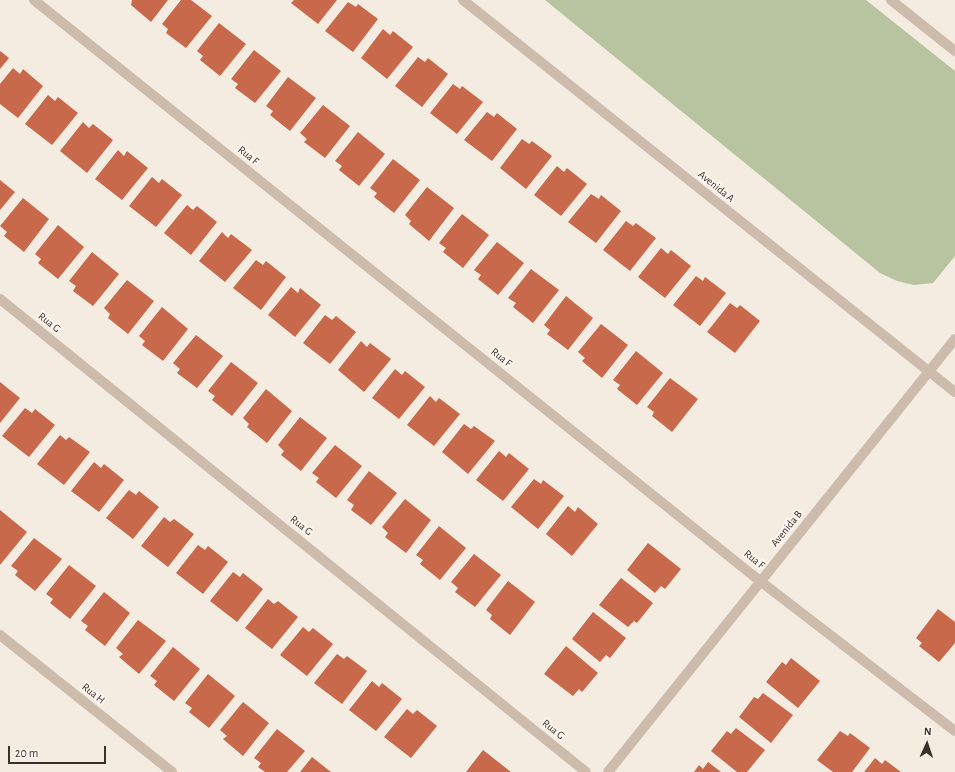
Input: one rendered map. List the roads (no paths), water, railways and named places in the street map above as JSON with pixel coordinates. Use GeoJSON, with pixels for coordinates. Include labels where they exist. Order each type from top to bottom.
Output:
{"type":"FeatureCollection","features":[{"type":"Feature","properties":{"kind":"street","name":"Rua F"},"geometry":{"type":"LineString","coordinates":[[34,0],[760,581],[955,731]]}},
{"type":"Feature","properties":{"kind":"street","name":"Avenida A"},"geometry":{"type":"LineString","coordinates":[[463,0],[955,392]]}},
{"type":"Feature","properties":{"kind":"street"},"geometry":{"type":"LineString","coordinates":[[891,0],[955,51]]}},
{"type":"Feature","properties":{"kind":"street","name":"Rua G"},"geometry":{"type":"LineString","coordinates":[[0,299],[586,772]]}},
{"type":"Feature","properties":{"kind":"street","name":"Avenida B"},"geometry":{"type":"LineString","coordinates":[[608,772],[955,339]]}},
{"type":"Feature","properties":{"kind":"street","name":"Rua H"},"geometry":{"type":"LineString","coordinates":[[0,635],[172,772]]}}]}
